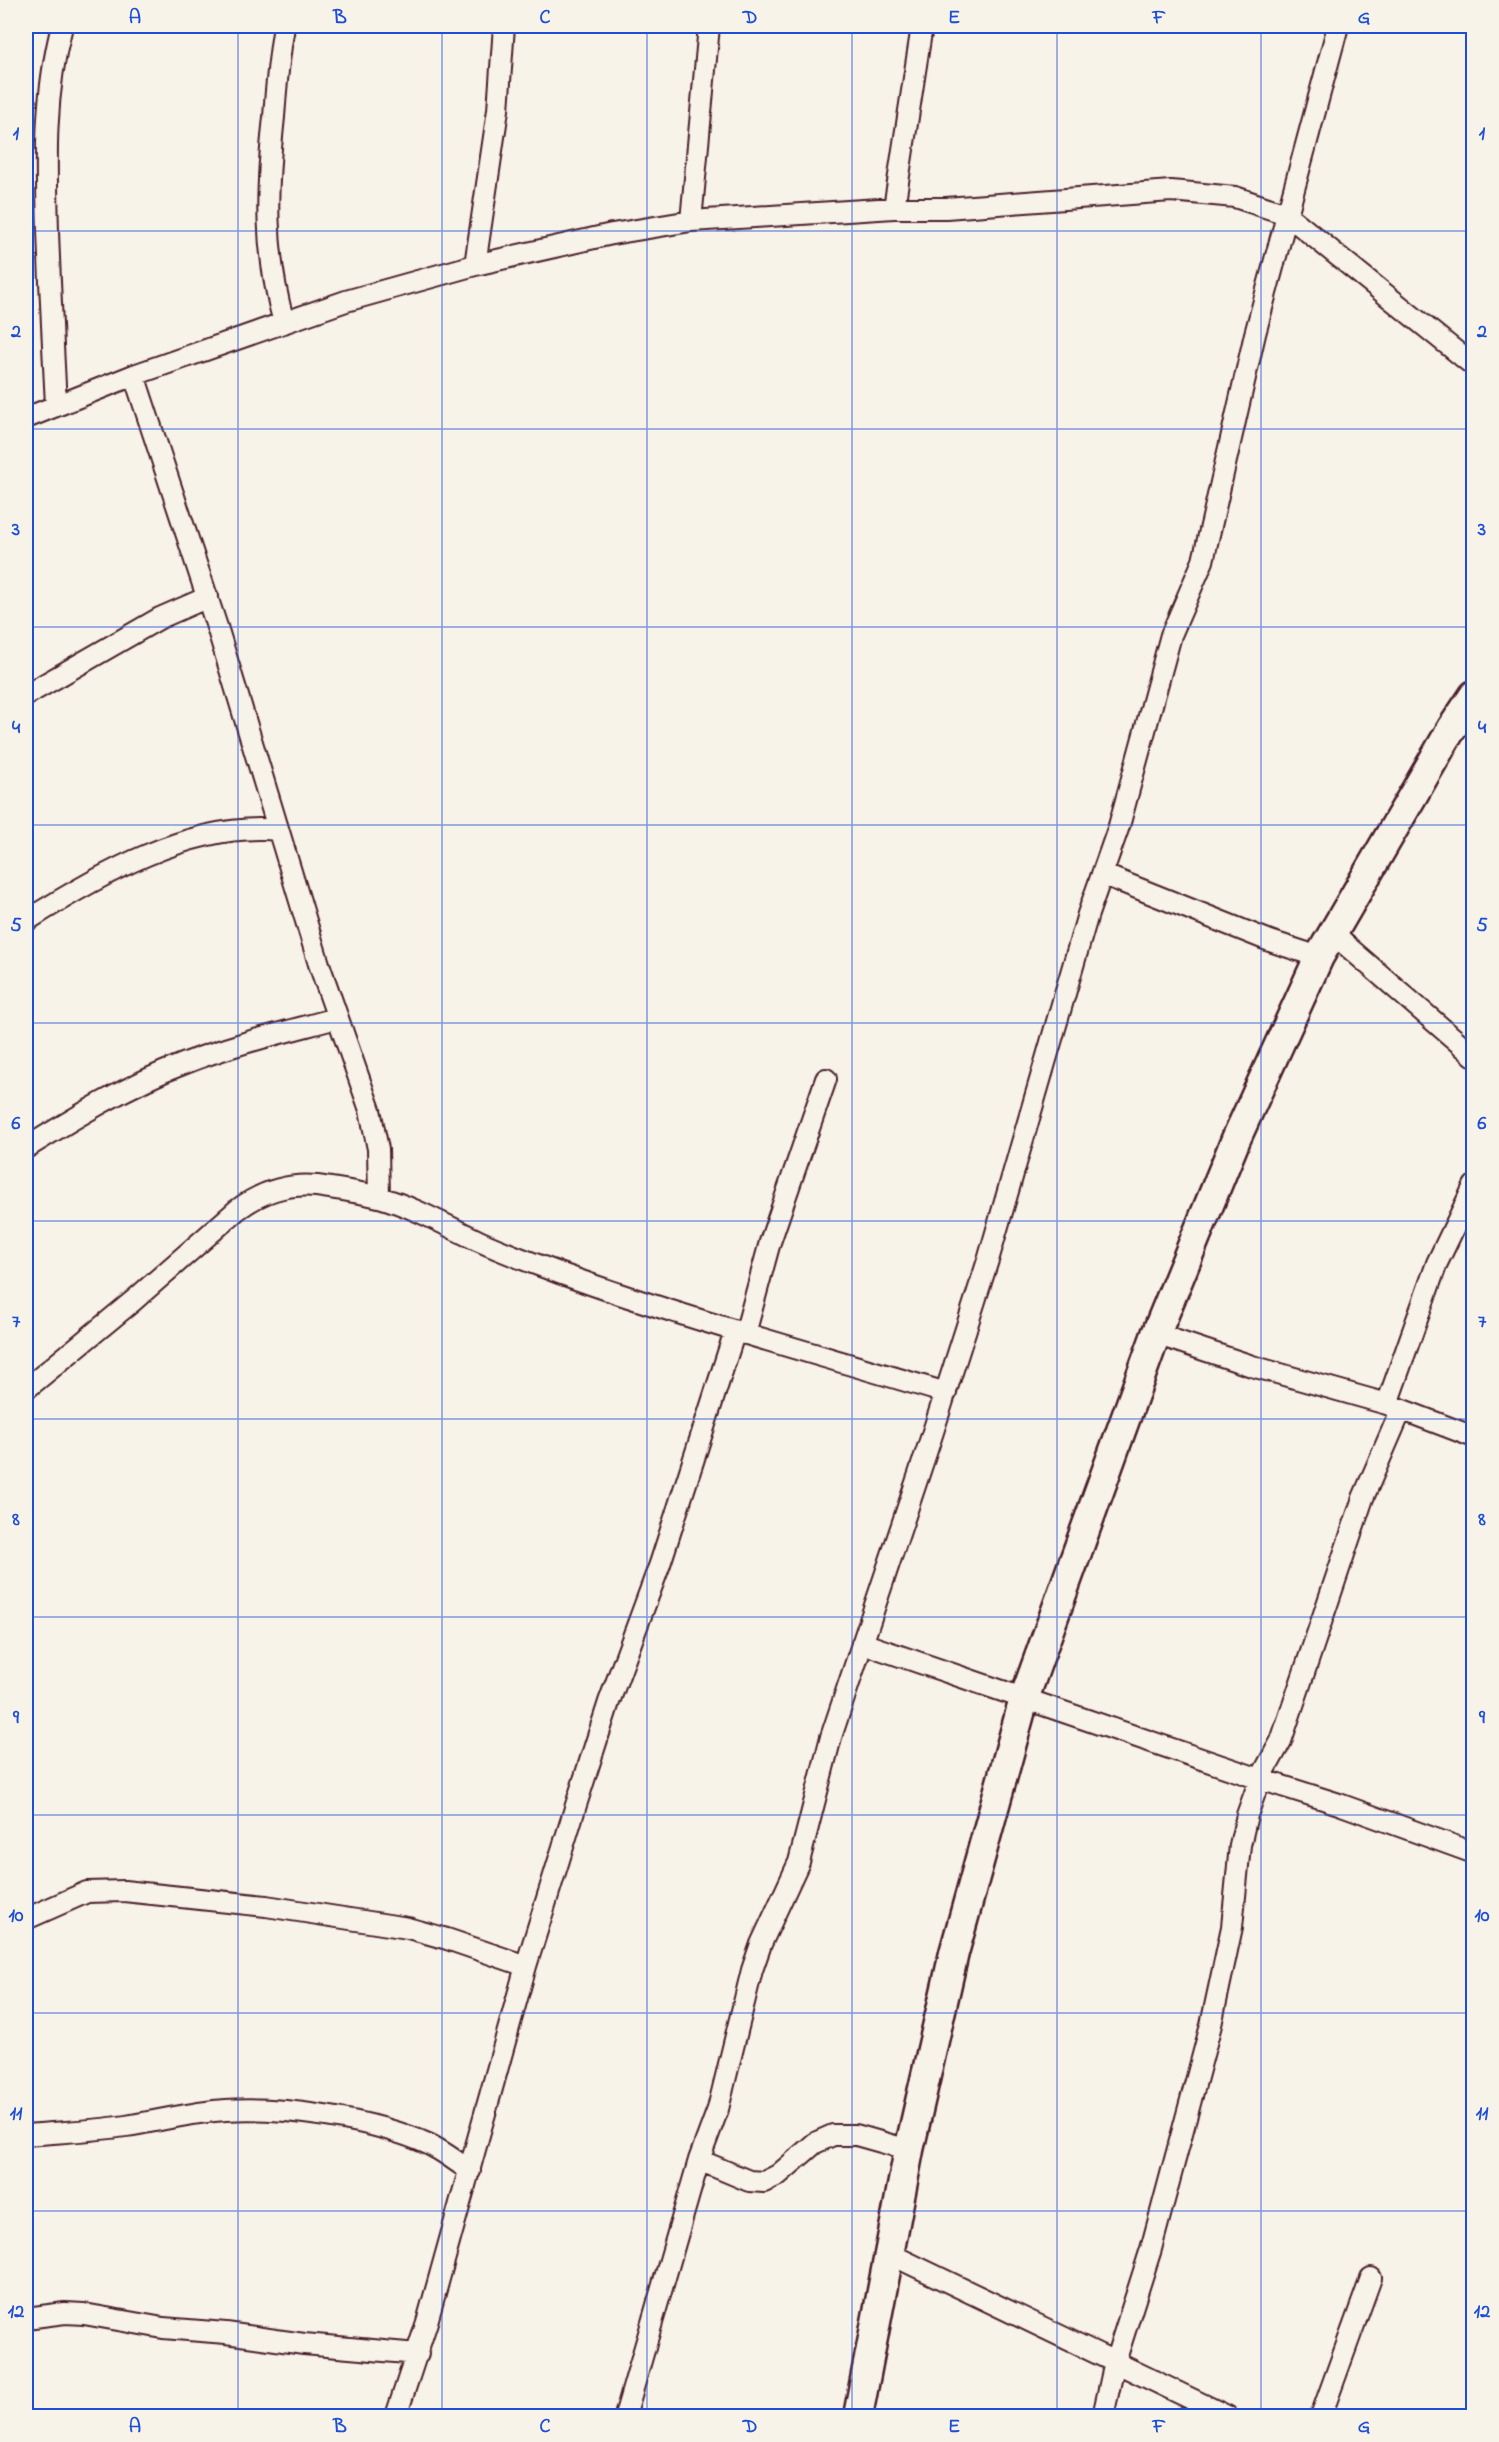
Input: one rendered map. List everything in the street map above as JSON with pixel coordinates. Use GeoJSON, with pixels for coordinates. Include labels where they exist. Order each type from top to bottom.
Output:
{"type":"FeatureCollection","features":[{"type":"Feature","properties":{"kind":"main road"},"geometry":{"type":"LineString","coordinates":[[858,2416],[909,2150],[954,1953],[1024,1699],[1156,1334],[1236,1138],[1326,945],[1473,694]]}},
{"type":"Feature","properties":{"kind":"street"},"geometry":{"type":"LineString","coordinates":[[56,405],[46,143],[52,68],[62,26]]}},
{"type":"Feature","properties":{"kind":"street"},"geometry":{"type":"LineString","coordinates":[[284,26],[269,165],[267,208],[270,264],[284,323]]}},
{"type":"Feature","properties":{"kind":"street"},"geometry":{"type":"LineString","coordinates":[[475,265],[498,110],[504,26]]}},
{"type":"Feature","properties":{"kind":"street"},"geometry":{"type":"LineString","coordinates":[[691,221],[709,26]]}},
{"type":"Feature","properties":{"kind":"street"},"geometry":{"type":"LineString","coordinates":[[894,208],[922,26]]}},
{"type":"Feature","properties":{"kind":"street"},"geometry":{"type":"LineString","coordinates":[[625,2416],[699,2160],[718,2109],[752,1970],[761,1944],[799,1862],[831,1737],[989,1257],[1082,935],[1119,826],[1171,635],[1198,576],[1206,551],[1234,418],[1286,214],[1338,26]]}},
{"type":"Feature","properties":{"kind":"street"},"geometry":{"type":"LineString","coordinates":[[26,418],[134,375],[346,301],[475,265],[612,234],[691,221],[894,208],[946,208],[1171,190],[1235,197],[1286,214],[1473,366]]}},
{"type":"Feature","properties":{"kind":"street"},"geometry":{"type":"LineString","coordinates":[[134,375],[208,597],[337,1018],[375,1128],[380,1197]]}},
{"type":"Feature","properties":{"kind":"street"},"geometry":{"type":"LineString","coordinates":[[26,694],[160,618],[208,597]]}},
{"type":"Feature","properties":{"kind":"street"},"geometry":{"type":"LineString","coordinates":[[26,921],[102,877],[173,846],[235,830],[257,828],[278,830]]}},
{"type":"Feature","properties":{"kind":"street"},"geometry":{"type":"LineString","coordinates":[[1102,874],[1270,941],[1326,945],[1473,1056]]}},
{"type":"Feature","properties":{"kind":"street"},"geometry":{"type":"LineString","coordinates":[[26,1148],[114,1097],[182,1064],[261,1038],[337,1018]]}},
{"type":"Feature","properties":{"kind":"street"},"geometry":{"type":"LineString","coordinates":[[396,2416],[418,2354],[526,1966],[606,1712],[660,1564],[826,1079]]}},
{"type":"Feature","properties":{"kind":"street"},"geometry":{"type":"LineString","coordinates":[[26,1389],[251,1200],[291,1185],[324,1187],[380,1197],[491,1246],[560,1273],[740,1333],[946,1393]]}},
{"type":"Feature","properties":{"kind":"street"},"geometry":{"type":"LineString","coordinates":[[1102,2416],[1114,2362],[1151,2249],[1195,2092],[1232,1927],[1245,1825],[1260,1779],[1281,1741],[1394,1407],[1437,1263],[1473,1186]]}},
{"type":"Feature","properties":{"kind":"street"},"geometry":{"type":"LineString","coordinates":[[1156,1334],[1252,1366],[1394,1407],[1473,1437]]}},
{"type":"Feature","properties":{"kind":"street"},"geometry":{"type":"LineString","coordinates":[[862,1643],[1339,1804],[1473,1853]]}},
{"type":"Feature","properties":{"kind":"street"},"geometry":{"type":"LineString","coordinates":[[26,1920],[87,1892],[124,1891],[266,1906],[408,1928],[447,1938],[526,1966]]}},
{"type":"Feature","properties":{"kind":"street"},"geometry":{"type":"LineString","coordinates":[[26,2135],[107,2129],[225,2110],[274,2109],[315,2114],[398,2133],[448,2155],[470,2172]]}},
{"type":"Feature","properties":{"kind":"street"},"geometry":{"type":"LineString","coordinates":[[699,2160],[749,2181],[764,2182],[778,2175],[815,2144],[833,2135],[856,2135],[909,2150]]}},
{"type":"Feature","properties":{"kind":"street"},"geometry":{"type":"LineString","coordinates":[[890,2254],[1227,2416]]}},
{"type":"Feature","properties":{"kind":"street"},"geometry":{"type":"LineString","coordinates":[[1321,2416],[1371,2278]]}},
{"type":"Feature","properties":{"kind":"street"},"geometry":{"type":"LineString","coordinates":[[26,2318],[65,2313],[84,2314],[163,2328],[418,2354]]}}]}
